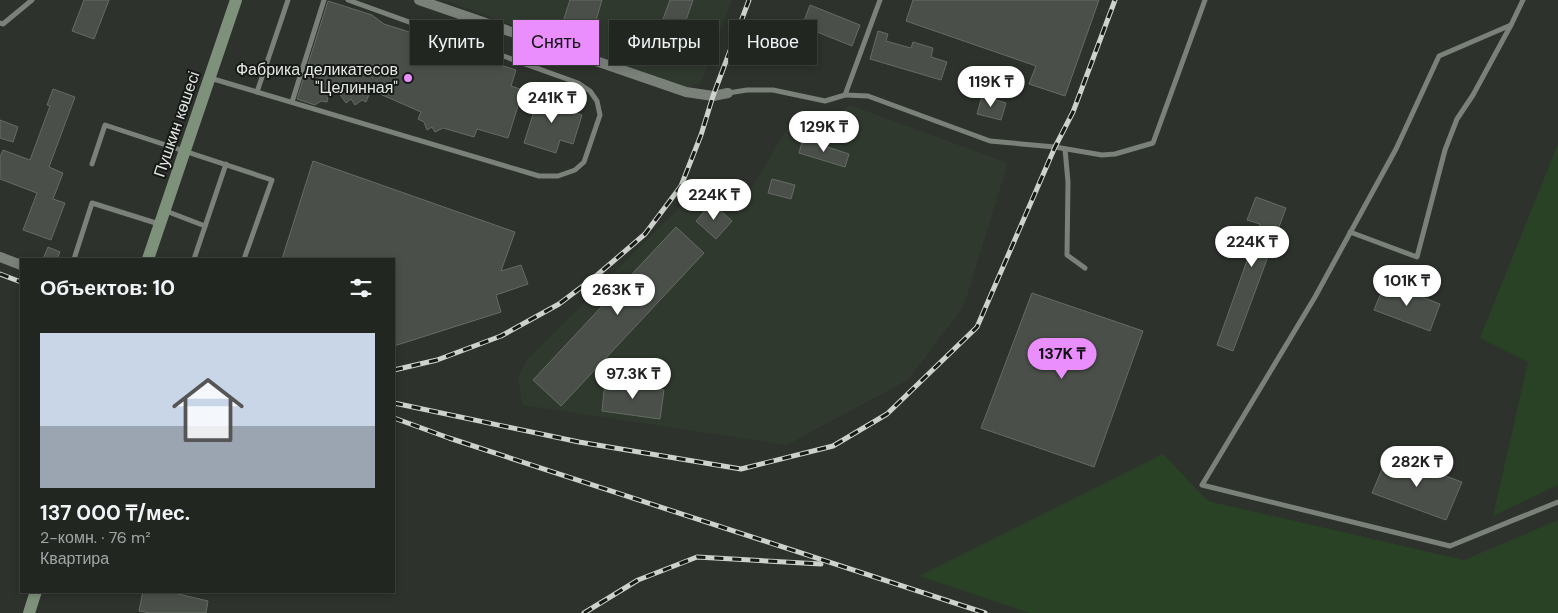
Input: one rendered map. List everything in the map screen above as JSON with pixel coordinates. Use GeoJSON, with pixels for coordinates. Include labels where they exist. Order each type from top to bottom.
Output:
{"type":"FeatureCollection","features":[{"type":"Feature","properties":{"kind":"main road","name":"Пушкин көшесі"},"geometry":{"type":"LineString","coordinates":[[148,258],[236,0]]}},
{"type":"Feature","properties":{"kind":"main road"},"geometry":{"type":"LineString","coordinates":[[28,613],[35,593]]}},
{"type":"Feature","properties":{"kind":"street"},"geometry":{"type":"LineString","coordinates":[[419,0],[686,92],[713,96],[728,93]]}},
{"type":"Feature","properties":{"kind":"street"},"geometry":{"type":"LineString","coordinates":[[0,257],[20,265]]}},
{"type":"Feature","properties":{"kind":"lane"},"geometry":{"type":"LineString","coordinates":[[0,23],[3,24],[32,0]]}},
{"type":"Feature","properties":{"kind":"lane"},"geometry":{"type":"LineString","coordinates":[[257,92],[288,0]]}},
{"type":"Feature","properties":{"kind":"lane"},"geometry":{"type":"LineString","coordinates":[[292,102],[324,0]]}},
{"type":"Feature","properties":{"kind":"lane"},"geometry":{"type":"LineString","coordinates":[[209,77],[539,176],[558,176],[575,170],[584,162],[600,115],[597,101],[590,91],[578,83],[348,0]]}},
{"type":"Feature","properties":{"kind":"lane"},"geometry":{"type":"LineString","coordinates":[[845,96],[880,0]]}},
{"type":"Feature","properties":{"kind":"lane"},"geometry":{"type":"LineString","coordinates":[[728,93],[747,90],[773,90],[825,101],[845,96],[868,96],[990,141],[1115,154],[1153,143],[1205,0]]}},
{"type":"Feature","properties":{"kind":"lane"},"geometry":{"type":"LineString","coordinates":[[1350,232],[1417,257],[1445,150],[1456,118],[1473,95],[1523,0]]}},
{"type":"Feature","properties":{"kind":"lane"},"geometry":{"type":"LineString","coordinates":[[1511,25],[1439,56],[1396,149],[1315,296],[1202,485],[1450,546],[1558,502]]}},
{"type":"Feature","properties":{"kind":"lane"},"geometry":{"type":"LineString","coordinates":[[92,164],[105,124],[272,180],[244,258]]}},
{"type":"Feature","properties":{"kind":"lane"},"geometry":{"type":"LineString","coordinates":[[1065,149],[1068,182],[1066,255],[1085,268]]}},
{"type":"Feature","properties":{"kind":"lane"},"geometry":{"type":"LineString","coordinates":[[194,258],[226,164]]}},
{"type":"Feature","properties":{"kind":"lane"},"geometry":{"type":"LineString","coordinates":[[74,258],[92,203],[159,224]]}},
{"type":"Feature","properties":{"kind":"lane"},"geometry":{"type":"LineString","coordinates":[[164,210],[205,226]]}},
{"type":"Feature","properties":{"kind":"shaded area"},"geometry":{"type":"Polygon","coordinates":[[[444,0],[732,0],[719,35],[719,20],[609,20],[609,62],[599,58],[599,20],[513,20],[513,26],[503,22],[503,20],[497,20],[444,0]]]}},
{"type":"Feature","properties":{"kind":"shaded area"},"geometry":{"type":"Polygon","coordinates":[[[618,65],[708,65],[701,83],[682,89],[618,65]]]}},
{"type":"Feature","properties":{"kind":"shaded area"},"geometry":{"type":"Polygon","coordinates":[[[850,105],[1008,163],[964,306],[908,380],[787,445],[522,405],[518,376],[528,359],[703,184],[740,208],[798,109],[829,116],[850,105]]]}},
{"type":"Feature","properties":{"kind":"green space"},"geometry":{"type":"Polygon","coordinates":[[[1558,144],[1558,485],[1493,516],[1528,362],[1480,338],[1558,144]]]}},
{"type":"Feature","properties":{"kind":"green space"},"geometry":{"type":"Polygon","coordinates":[[[1163,454],[1208,501],[1464,560],[1558,520],[1558,613],[1029,613],[919,576],[1163,454]]]}},
{"type":"Feature","properties":{"kind":"building"},"geometry":{"type":"Polygon","coordinates":[[[84,0],[109,0],[94,39],[72,31],[84,0]]]}},
{"type":"Feature","properties":{"kind":"building"},"geometry":{"type":"Polygon","coordinates":[[[570,0],[602,0],[596,20],[564,20],[570,0]]]}},
{"type":"Feature","properties":{"kind":"building"},"geometry":{"type":"Polygon","coordinates":[[[670,0],[693,0],[686,20],[663,20],[670,0]]]}},
{"type":"Feature","properties":{"kind":"building"},"geometry":{"type":"Polygon","coordinates":[[[913,0],[1099,0],[1065,96],[1029,84],[1036,66],[906,21],[913,0]]]}},
{"type":"Feature","properties":{"kind":"building","name":"Фабрика деликатесов \"Целинная\""},"geometry":{"type":"Polygon","coordinates":[[[328,1],[372,15],[384,24],[410,32],[410,65],[500,65],[516,70],[511,86],[523,90],[508,138],[477,129],[474,137],[443,128],[435,132],[432,127],[427,130],[424,122],[418,119],[421,112],[371,90],[366,102],[362,100],[355,105],[351,99],[346,103],[332,83],[327,102],[321,101],[315,105],[297,99],[328,1]]]}},
{"type":"Feature","properties":{"kind":"building"},"geometry":{"type":"Polygon","coordinates":[[[810,5],[860,25],[852,46],[817,32],[817,20],[804,20],[810,5]]]}},
{"type":"Feature","properties":{"kind":"building"},"geometry":{"type":"Polygon","coordinates":[[[878,31],[888,34],[886,41],[911,48],[913,42],[933,48],[931,57],[947,62],[941,80],[870,59],[878,31]]]}},
{"type":"Feature","properties":{"kind":"building"},"geometry":{"type":"Polygon","coordinates":[[[53,89],[75,97],[49,167],[63,173],[53,199],[65,203],[51,240],[23,230],[37,193],[0,179],[0,157],[3,150],[30,160],[50,106],[47,105],[53,89]]]}},
{"type":"Feature","properties":{"kind":"building"},"geometry":{"type":"Polygon","coordinates":[[[540,92],[565,100],[562,109],[582,115],[573,144],[560,140],[556,153],[524,143],[540,92]]]}},
{"type":"Feature","properties":{"kind":"building"},"geometry":{"type":"Polygon","coordinates":[[[982,96],[1006,103],[1001,120],[977,114],[982,96]]]}},
{"type":"Feature","properties":{"kind":"building"},"geometry":{"type":"Polygon","coordinates":[[[0,120],[18,127],[13,142],[0,138],[0,120]]]}},
{"type":"Feature","properties":{"kind":"building"},"geometry":{"type":"Polygon","coordinates":[[[803,139],[849,154],[845,167],[799,153],[803,139]]]}},
{"type":"Feature","properties":{"kind":"building"},"geometry":{"type":"Polygon","coordinates":[[[313,161],[515,232],[501,271],[521,265],[528,284],[496,295],[501,312],[395,346],[395,258],[282,258],[313,161]]]}},
{"type":"Feature","properties":{"kind":"building"},"geometry":{"type":"Polygon","coordinates":[[[772,179],[795,185],[791,199],[768,193],[772,179]]]}},
{"type":"Feature","properties":{"kind":"building"},"geometry":{"type":"Polygon","coordinates":[[[1256,197],[1286,208],[1233,351],[1217,345],[1260,224],[1247,220],[1256,197]]]}},
{"type":"Feature","properties":{"kind":"building"},"geometry":{"type":"Polygon","coordinates":[[[712,203],[732,221],[716,239],[696,221],[712,203]]]}},
{"type":"Feature","properties":{"kind":"building"},"geometry":{"type":"Polygon","coordinates":[[[676,227],[704,253],[561,406],[533,380],[676,227]]]}},
{"type":"Feature","properties":{"kind":"building"},"geometry":{"type":"Polygon","coordinates":[[[48,247],[60,252],[57,258],[43,258],[48,247]]]}},
{"type":"Feature","properties":{"kind":"building"},"geometry":{"type":"Polygon","coordinates":[[[1385,283],[1440,304],[1430,331],[1374,310],[1385,283]]]}},
{"type":"Feature","properties":{"kind":"building"},"geometry":{"type":"Polygon","coordinates":[[[1032,293],[1143,331],[1094,467],[981,428],[1032,293]]]}},
{"type":"Feature","properties":{"kind":"building"},"geometry":{"type":"Polygon","coordinates":[[[605,382],[664,390],[660,419],[602,411],[605,382]]]}},
{"type":"Feature","properties":{"kind":"building"},"geometry":{"type":"Polygon","coordinates":[[[1388,455],[1462,482],[1446,520],[1372,493],[1388,455]]]}},
{"type":"Feature","properties":{"kind":"building"},"geometry":{"type":"Polygon","coordinates":[[[143,593],[174,593],[208,601],[206,613],[150,613],[139,611],[143,593]]]}},
{"type":"Feature","properties":{"kind":"railway"},"geometry":{"type":"LineString","coordinates":[[395,370],[437,360],[501,336],[559,304],[596,276],[645,234],[681,186],[749,0]]}},
{"type":"Feature","properties":{"kind":"railway"},"geometry":{"type":"LineString","coordinates":[[395,403],[579,442],[741,469],[833,446],[887,414],[977,327],[1055,147],[1073,112],[1115,0]]}},
{"type":"Feature","properties":{"kind":"railway"},"geometry":{"type":"LineString","coordinates":[[0,274],[20,282]]}},
{"type":"Feature","properties":{"kind":"railway"},"geometry":{"type":"LineString","coordinates":[[395,418],[449,438],[985,613]]}},
{"type":"Feature","properties":{"kind":"railway"},"geometry":{"type":"LineString","coordinates":[[584,613],[638,580],[697,557],[821,564]]}},
{"type":"Feature","properties":{"kind":"place","name":"Фабрика деликатесов \"Целинная\""},"geometry":{"type":"Point","coordinates":[408,78]}}]}
